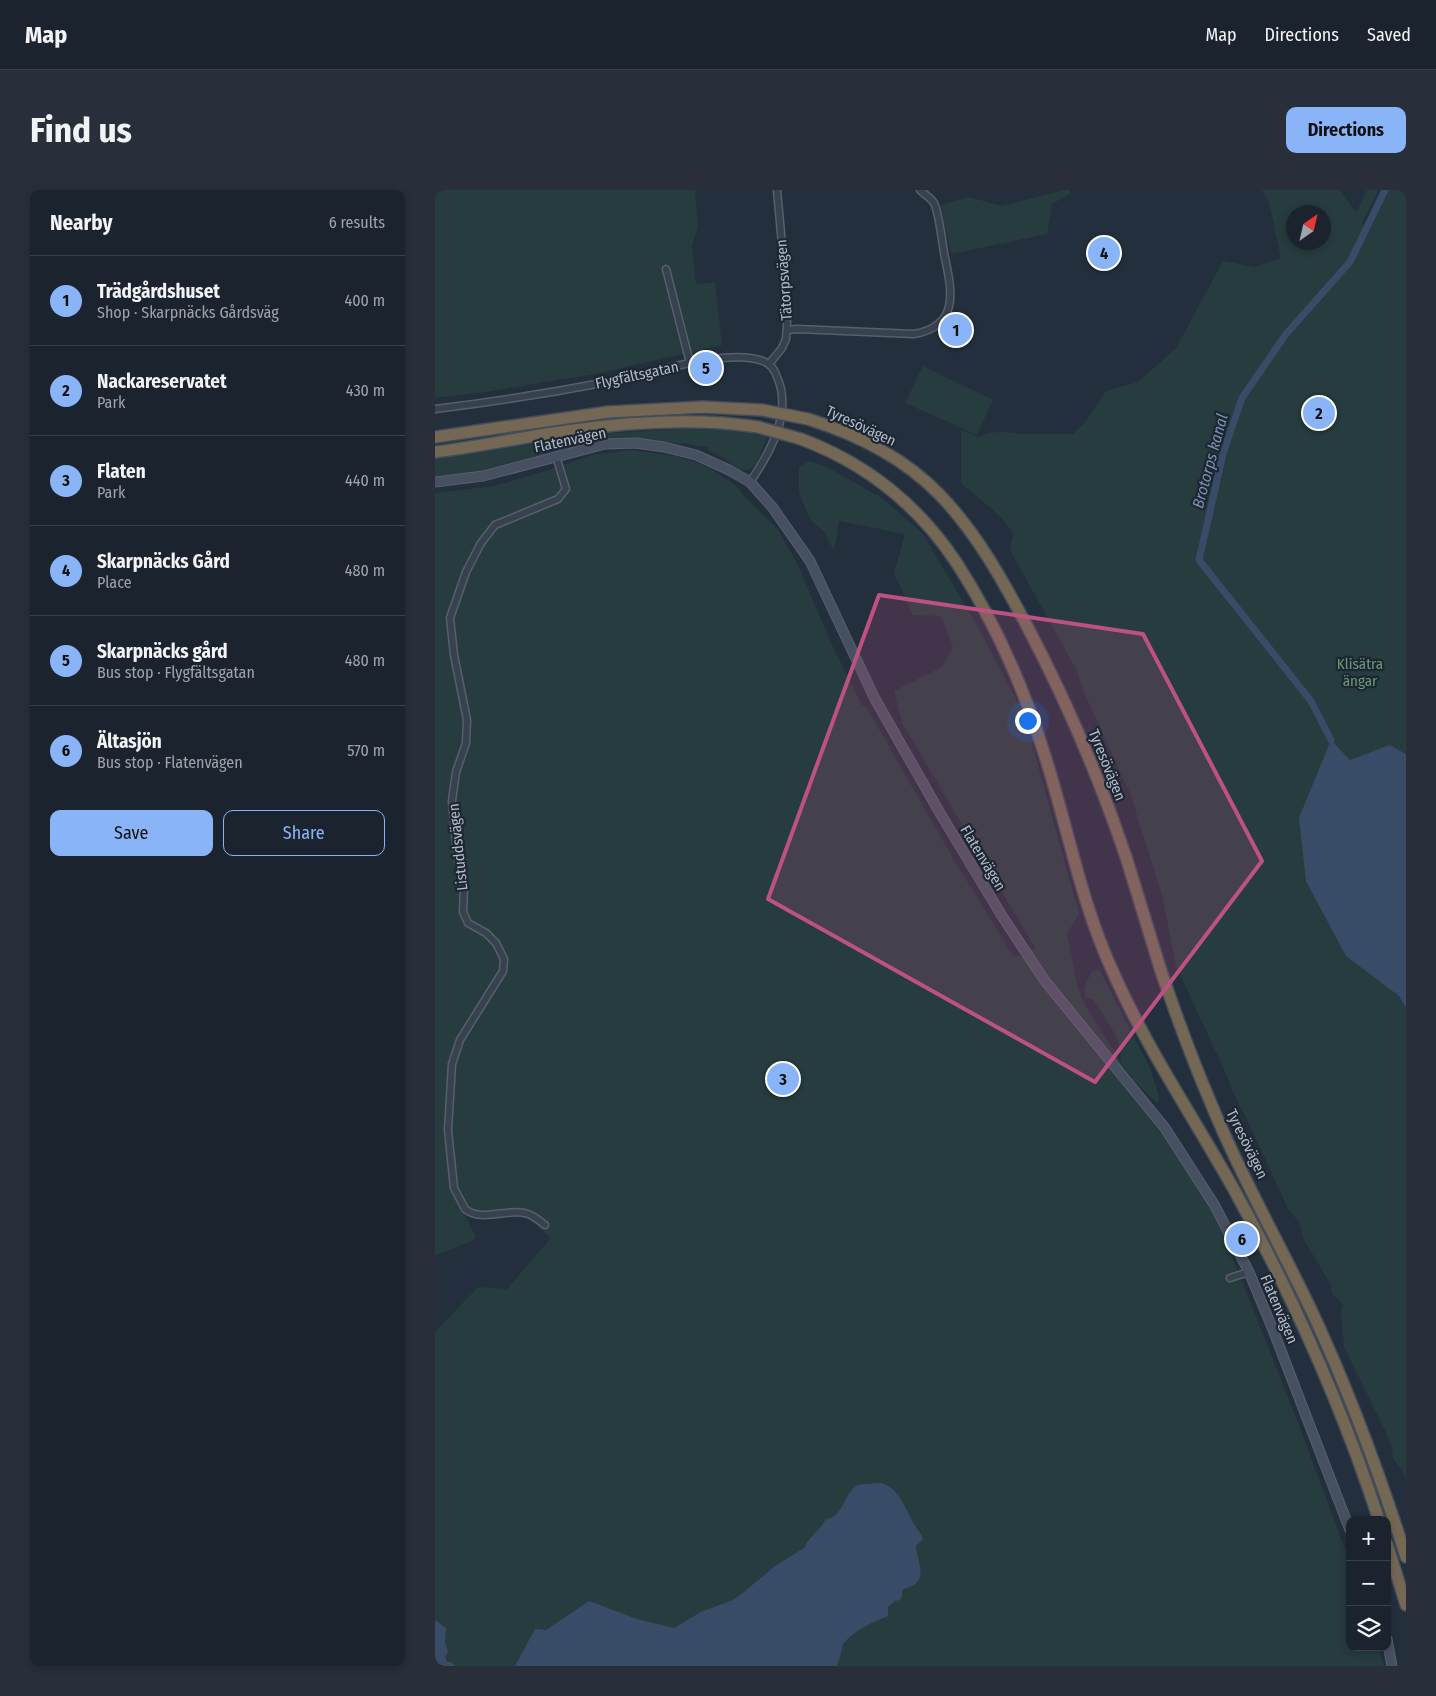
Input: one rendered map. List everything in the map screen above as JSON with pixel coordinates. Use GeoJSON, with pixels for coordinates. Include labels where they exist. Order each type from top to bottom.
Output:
{"type":"FeatureCollection","features":[{"type":"Feature","properties":{"kind":"highway","name":"Tyresövägen"},"geometry":{"type":"LineString","coordinates":[[435,437],[608,412],[703,407],[763,410],[808,419],[845,432],[888,454],[938,493],[978,542],[1008,591],[1076,728],[1107,803],[1161,970],[1195,1065],[1228,1142],[1334,1361],[1373,1461],[1406,1557]]}},
{"type":"Feature","properties":{"kind":"highway","name":"Tyresövägen"},"geometry":{"type":"LineString","coordinates":[[435,452],[610,426],[698,421],[727,422],[758,427],[801,439],[829,450],[873,475],[915,512],[953,558],[990,620],[1020,686],[1038,734],[1087,907],[1111,969],[1140,1027],[1232,1186],[1284,1286],[1337,1404],[1378,1516]]}},
{"type":"Feature","properties":{"kind":"highway"},"geometry":{"type":"LineString","coordinates":[[1391,1557],[1406,1605]]}},
{"type":"Feature","properties":{"kind":"street","name":"Tätorpsvägen"},"geometry":{"type":"LineString","coordinates":[[769,364],[782,348],[787,330],[785,277],[777,190]]}},
{"type":"Feature","properties":{"kind":"street"},"geometry":{"type":"LineString","coordinates":[[787,330],[914,334],[925,332],[942,321],[949,308],[951,297],[950,282],[934,204],[920,190]]}},
{"type":"Feature","properties":{"kind":"street"},"geometry":{"type":"LineString","coordinates":[[666,269],[690,364]]}},
{"type":"Feature","properties":{"kind":"street","name":"Flygfältsgatan"},"geometry":{"type":"LineString","coordinates":[[435,409],[583,386],[729,357],[749,357],[769,364]]}},
{"type":"Feature","properties":{"kind":"street"},"geometry":{"type":"LineString","coordinates":[[750,482],[763,464],[782,416],[781,386],[772,366],[769,364]]}},
{"type":"Feature","properties":{"kind":"street","name":"Flatenvägen"},"geometry":{"type":"LineString","coordinates":[[435,482],[483,476],[605,444],[635,443],[664,447],[696,455],[729,470],[750,482],[773,508],[810,561],[879,707],[1002,916],[1045,981],[1165,1128],[1215,1206],[1249,1272],[1346,1520]]}},
{"type":"Feature","properties":{"kind":"street","name":"Listuddsvägen"},"geometry":{"type":"LineString","coordinates":[[545,1225],[527,1213],[515,1212],[489,1215],[468,1212],[454,1188],[449,1130],[452,1064],[460,1040],[503,971],[504,959],[496,943],[486,933],[468,923],[463,912],[464,888],[457,852],[452,801],[456,772],[466,742],[467,720],[454,654],[450,618],[466,572],[481,543],[495,525],[558,500],[563,494],[566,489],[556,456]]}},
{"type":"Feature","properties":{"kind":"street"},"geometry":{"type":"LineString","coordinates":[[1230,1278],[1249,1272]]}},
{"type":"Feature","properties":{"kind":"street"},"geometry":{"type":"LineString","coordinates":[[1389,1651],[1392,1666]]}},
{"type":"Feature","properties":{"kind":"highlighted area"},"geometry":{"type":"Polygon","coordinates":[[[879,595],[1143,634],[1262,861],[1095,1082],[768,899],[879,595]]]}},
{"type":"Feature","properties":{"kind":"green space"},"geometry":{"type":"Polygon","coordinates":[[[435,190],[695,190],[698,227],[692,246],[696,284],[715,282],[722,345],[595,374],[486,392],[435,398],[435,190]]]}},
{"type":"Feature","properties":{"kind":"green space"},"geometry":{"type":"Polygon","coordinates":[[[1069,190],[1071,193],[1052,204],[1047,234],[951,254],[941,205],[969,197],[1002,206],[1069,190]]]}},
{"type":"Feature","properties":{"kind":"green space","name":"Klisätra ängar"},"geometry":{"type":"Polygon","coordinates":[[[1262,190],[1340,190],[1356,213],[1367,190],[1379,190],[1362,223],[1364,226],[1382,190],[1406,190],[1406,1479],[1403,1471],[1393,1459],[1392,1448],[1384,1428],[1344,1347],[1341,1309],[1343,1305],[1332,1293],[1331,1285],[1304,1240],[1299,1222],[1288,1209],[1176,966],[1162,895],[1130,793],[1086,697],[1076,669],[1010,550],[1013,534],[1002,518],[961,483],[961,430],[979,437],[996,432],[1073,434],[1086,421],[1106,391],[1138,382],[1176,348],[1223,261],[1255,267],[1281,258],[1269,202],[1262,190]]]}},
{"type":"Feature","properties":{"kind":"green space"},"geometry":{"type":"Polygon","coordinates":[[[923,366],[993,400],[977,435],[905,403],[923,366]]]}},
{"type":"Feature","properties":{"kind":"green space"},"geometry":{"type":"Polygon","coordinates":[[[684,429],[735,430],[767,437],[756,463],[748,470],[739,469],[722,457],[707,450],[708,447],[641,438],[593,442],[479,471],[435,477],[435,458],[597,434],[684,429]]]}},
{"type":"Feature","properties":{"kind":"green space"},"geometry":{"type":"Polygon","coordinates":[[[632,450],[675,456],[698,463],[711,469],[738,487],[742,494],[778,530],[797,563],[833,647],[862,705],[867,708],[954,860],[1014,957],[1035,948],[902,723],[894,691],[942,667],[953,647],[941,616],[913,615],[894,573],[905,534],[839,521],[834,551],[824,532],[810,519],[799,493],[799,467],[809,461],[825,466],[882,498],[923,534],[978,627],[1025,716],[1079,913],[1067,934],[1078,988],[1085,1005],[1121,1062],[1119,1045],[1112,1029],[1093,999],[1085,997],[1084,989],[1091,972],[1099,969],[1150,1068],[1160,1100],[1157,1103],[1137,1084],[1121,1063],[1216,1215],[1301,1430],[1346,1552],[1346,1651],[1379,1651],[1384,1666],[435,1666],[435,1332],[478,1287],[507,1289],[551,1238],[526,1216],[513,1214],[482,1218],[470,1216],[460,1206],[476,1237],[474,1240],[435,1256],[435,493],[494,486],[546,471],[591,455],[632,450]]]}},
{"type":"Feature","properties":{"kind":"water"},"geometry":{"type":"Polygon","coordinates":[[[1331,740],[1350,760],[1389,745],[1406,754],[1406,1008],[1399,996],[1346,956],[1306,881],[1299,818],[1331,740]]]}},
{"type":"Feature","properties":{"kind":"water"},"geometry":{"type":"Polygon","coordinates":[[[882,1483],[893,1489],[900,1498],[923,1539],[916,1546],[921,1571],[920,1576],[915,1584],[902,1591],[900,1600],[895,1601],[888,1607],[888,1616],[862,1628],[846,1641],[842,1646],[837,1666],[515,1666],[535,1629],[546,1630],[589,1601],[637,1619],[674,1628],[701,1612],[733,1600],[775,1566],[804,1548],[826,1519],[832,1518],[840,1510],[853,1488],[858,1485],[882,1483]]]}},
{"type":"Feature","properties":{"kind":"water"},"geometry":{"type":"Polygon","coordinates":[[[435,1620],[446,1628],[445,1642],[448,1652],[445,1657],[447,1662],[451,1662],[454,1666],[435,1666],[435,1620]]]}},
{"type":"Feature","properties":{"kind":"waterway","name":"Brotorps kanal"},"geometry":{"type":"LineString","coordinates":[[1331,740],[1311,701],[1199,560],[1223,454],[1242,398],[1286,334],[1350,262],[1385,190]]}},
{"type":"Feature","properties":{"kind":"place","name":"Skarpnäcks Gård"},"geometry":{"type":"Point","coordinates":[1104,253]}},
{"type":"Feature","properties":{"kind":"place","name":"Trädgårdshuset"},"geometry":{"type":"Point","coordinates":[956,330]}},
{"type":"Feature","properties":{"kind":"place","name":"Skarpnäcks gård"},"geometry":{"type":"Point","coordinates":[706,368]}},
{"type":"Feature","properties":{"kind":"place","name":"Nackareservatet"},"geometry":{"type":"Point","coordinates":[1319,413]}},
{"type":"Feature","properties":{"kind":"place","name":"Flaten"},"geometry":{"type":"Point","coordinates":[783,1079]}},
{"type":"Feature","properties":{"kind":"place","name":"Ältasjön"},"geometry":{"type":"Point","coordinates":[1242,1239]}}]}
